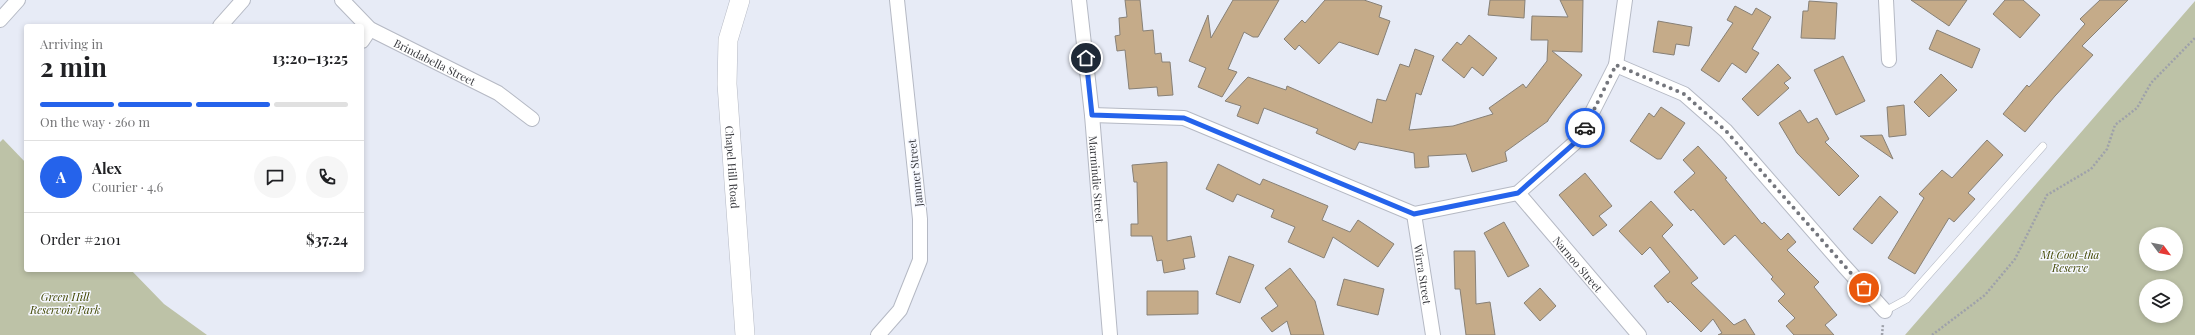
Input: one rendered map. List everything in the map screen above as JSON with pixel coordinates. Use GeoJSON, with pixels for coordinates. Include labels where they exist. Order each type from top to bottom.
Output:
{"type":"FeatureCollection","features":[{"type":"Feature","properties":{"kind":"main road","name":"Chapel Hill Road"},"geometry":{"type":"LineString","coordinates":[[740,0],[728,40],[727,84],[745,335]]}},
{"type":"Feature","properties":{"kind":"street"},"geometry":{"type":"LineString","coordinates":[[0,20],[18,0]]}},
{"type":"Feature","properties":{"kind":"street"},"geometry":{"type":"LineString","coordinates":[[222,24],[243,0]]}},
{"type":"Feature","properties":{"kind":"street","name":"Brindabella Street"},"geometry":{"type":"LineString","coordinates":[[342,0],[370,28],[498,93],[532,119]]}},
{"type":"Feature","properties":{"kind":"street","name":"Jamner Street"},"geometry":{"type":"LineString","coordinates":[[878,335],[900,310],[920,260],[920,219],[897,0]]}},
{"type":"Feature","properties":{"kind":"street","name":"Marmindie Street"},"geometry":{"type":"LineString","coordinates":[[1079,0],[1092,115],[1110,335]]}},
{"type":"Feature","properties":{"kind":"street"},"geometry":{"type":"LineString","coordinates":[[1092,115],[1184,118],[1414,214],[1518,193],[1578,140],[1616,65],[1625,0]]}},
{"type":"Feature","properties":{"kind":"street"},"geometry":{"type":"LineString","coordinates":[[1886,0],[1889,60]]}},
{"type":"Feature","properties":{"kind":"street"},"geometry":{"type":"LineString","coordinates":[[364,38],[370,28]]}},
{"type":"Feature","properties":{"kind":"street"},"geometry":{"type":"LineString","coordinates":[[1616,65],[1684,94],[1726,131],[1843,265],[1885,310]]}},
{"type":"Feature","properties":{"kind":"street","name":"Narnoo Street"},"geometry":{"type":"LineString","coordinates":[[1518,193],[1639,335]]}},
{"type":"Feature","properties":{"kind":"street","name":"Wirra Street"},"geometry":{"type":"LineString","coordinates":[[1414,214],[1433,335]]}},
{"type":"Feature","properties":{"kind":"lane"},"geometry":{"type":"LineString","coordinates":[[1885,310],[1907,299],[2043,146]]}},
{"type":"Feature","properties":{"kind":"path"},"geometry":{"type":"LineString","coordinates":[[1932,335],[1985,295],[2015,259],[2047,195],[2091,170],[2107,149],[2115,125],[2137,108],[2151,83],[2195,38]]}},
{"type":"Feature","properties":{"kind":"green space","name":"Mt Coot-tha Reserve"},"geometry":{"type":"Polygon","coordinates":[[[2195,1],[2195,335],[1905,335],[2195,1]]]}},
{"type":"Feature","properties":{"kind":"green space","name":"Green Hill Reservoir Park"},"geometry":{"type":"Polygon","coordinates":[[[3,139],[24,161],[24,272],[133,272],[164,304],[207,335],[0,335],[0,142],[3,139]]]}},
{"type":"Feature","properties":{"kind":"building"},"geometry":{"type":"Polygon","coordinates":[[[1125,0],[1140,0],[1143,31],[1153,30],[1155,54],[1161,53],[1162,62],[1170,62],[1173,95],[1158,96],[1157,87],[1129,89],[1125,50],[1117,51],[1115,36],[1120,35],[1119,18],[1127,17],[1125,0]]]}},
{"type":"Feature","properties":{"kind":"building"},"geometry":{"type":"Polygon","coordinates":[[[1233,0],[1279,0],[1258,37],[1253,37],[1244,32],[1228,69],[1237,72],[1222,97],[1198,87],[1206,68],[1189,61],[1208,15],[1211,38],[1233,0]]]}},
{"type":"Feature","properties":{"kind":"building"},"geometry":{"type":"Polygon","coordinates":[[[1325,0],[1364,0],[1382,6],[1379,17],[1390,21],[1378,55],[1339,42],[1319,64],[1299,45],[1295,50],[1284,39],[1302,20],[1305,23],[1325,0]]]}},
{"type":"Feature","properties":{"kind":"building"},"geometry":{"type":"Polygon","coordinates":[[[1490,0],[1525,0],[1524,18],[1488,15],[1490,0]]]}},
{"type":"Feature","properties":{"kind":"building"},"geometry":{"type":"Polygon","coordinates":[[[1560,0],[1583,0],[1582,52],[1552,51],[1582,75],[1548,121],[1505,152],[1507,161],[1472,172],[1466,154],[1428,156],[1429,167],[1415,168],[1414,153],[1359,142],[1355,150],[1316,133],[1318,129],[1264,108],[1258,124],[1237,116],[1241,106],[1225,101],[1248,77],[1286,90],[1287,86],[1372,123],[1377,99],[1386,101],[1400,64],[1409,67],[1415,49],[1434,56],[1421,95],[1416,93],[1409,130],[1453,126],[1493,114],[1489,108],[1523,84],[1526,88],[1547,61],[1548,40],[1531,40],[1532,16],[1568,17],[1560,0]]]}},
{"type":"Feature","properties":{"kind":"building"},"geometry":{"type":"Polygon","coordinates":[[[1911,0],[1967,0],[1949,26],[1911,0]]]}},
{"type":"Feature","properties":{"kind":"building"},"geometry":{"type":"Polygon","coordinates":[[[2005,0],[2023,0],[2040,15],[2020,38],[1993,14],[2005,0]]]}},
{"type":"Feature","properties":{"kind":"building"},"geometry":{"type":"Polygon","coordinates":[[[2100,0],[2128,0],[2082,46],[2093,55],[2055,96],[2025,132],[2003,114],[2027,85],[2029,87],[2085,24],[2080,19],[2100,0]]]}},
{"type":"Feature","properties":{"kind":"building"},"geometry":{"type":"Polygon","coordinates":[[[1809,1],[1837,3],[1835,39],[1801,38],[1803,11],[1808,11],[1809,1]]]}},
{"type":"Feature","properties":{"kind":"building"},"geometry":{"type":"Polygon","coordinates":[[[1735,6],[1752,15],[1756,8],[1771,17],[1752,49],[1759,53],[1746,73],[1732,63],[1719,82],[1701,70],[1733,23],[1727,20],[1735,6]]]}},
{"type":"Feature","properties":{"kind":"building"},"geometry":{"type":"Polygon","coordinates":[[[1658,21],[1692,27],[1689,46],[1676,44],[1674,55],[1653,52],[1658,21]]]}},
{"type":"Feature","properties":{"kind":"building"},"geometry":{"type":"Polygon","coordinates":[[[1937,30],[1980,49],[1972,68],[1929,49],[1937,30]]]}},
{"type":"Feature","properties":{"kind":"building"},"geometry":{"type":"Polygon","coordinates":[[[1469,35],[1497,58],[1483,76],[1472,67],[1464,78],[1442,60],[1457,42],[1461,45],[1469,35]]]}},
{"type":"Feature","properties":{"kind":"building"},"geometry":{"type":"Polygon","coordinates":[[[1843,56],[1865,101],[1836,115],[1814,70],[1843,56]]]}},
{"type":"Feature","properties":{"kind":"building"},"geometry":{"type":"Polygon","coordinates":[[[1778,64],[1791,78],[1784,83],[1789,88],[1758,116],[1742,99],[1778,64]]]}},
{"type":"Feature","properties":{"kind":"building"},"geometry":{"type":"Polygon","coordinates":[[[1941,74],[1957,90],[1929,117],[1914,102],[1941,74]]]}},
{"type":"Feature","properties":{"kind":"building"},"geometry":{"type":"Polygon","coordinates":[[[1904,105],[1906,135],[1889,137],[1887,107],[1904,105]]]}},
{"type":"Feature","properties":{"kind":"building"},"geometry":{"type":"Polygon","coordinates":[[[1661,107],[1685,123],[1661,159],[1657,159],[1630,141],[1649,113],[1654,117],[1661,107]]]}},
{"type":"Feature","properties":{"kind":"building"},"geometry":{"type":"Polygon","coordinates":[[[1800,110],[1808,123],[1817,118],[1829,139],[1825,142],[1859,176],[1839,196],[1797,153],[1779,123],[1800,110]]]}},
{"type":"Feature","properties":{"kind":"building"},"geometry":{"type":"Polygon","coordinates":[[[1882,135],[1893,159],[1860,136],[1882,135]]]}},
{"type":"Feature","properties":{"kind":"building"},"geometry":{"type":"Polygon","coordinates":[[[1987,140],[2003,155],[1968,193],[1975,199],[1954,222],[1949,218],[1915,274],[1888,258],[1924,198],[1919,194],[1942,170],[1952,178],[1987,140]]]}},
{"type":"Feature","properties":{"kind":"building"},"geometry":{"type":"Polygon","coordinates":[[[1698,146],[1727,178],[1725,179],[1762,224],[1764,222],[1781,240],[1788,233],[1796,242],[1787,250],[1819,282],[1814,287],[1837,315],[1825,325],[1834,335],[1794,335],[1786,326],[1795,318],[1778,301],[1785,294],[1771,279],[1773,277],[1735,235],[1724,245],[1693,209],[1691,211],[1674,192],[1695,173],[1683,160],[1698,146]]]}},
{"type":"Feature","properties":{"kind":"building"},"geometry":{"type":"Polygon","coordinates":[[[1167,162],[1167,241],[1191,236],[1195,257],[1183,259],[1185,269],[1164,273],[1162,260],[1157,261],[1152,236],[1131,236],[1131,224],[1138,224],[1137,182],[1134,182],[1132,165],[1167,162]]]}},
{"type":"Feature","properties":{"kind":"building"},"geometry":{"type":"Polygon","coordinates":[[[1218,164],[1260,185],[1263,179],[1328,206],[1322,220],[1350,232],[1358,220],[1394,244],[1378,267],[1333,237],[1324,258],[1288,242],[1295,227],[1271,217],[1274,210],[1237,194],[1233,202],[1206,189],[1218,164]]]}},
{"type":"Feature","properties":{"kind":"building"},"geometry":{"type":"Polygon","coordinates":[[[1585,173],[1612,206],[1599,216],[1607,225],[1593,236],[1559,195],[1585,173]]]}},
{"type":"Feature","properties":{"kind":"building"},"geometry":{"type":"Polygon","coordinates":[[[1880,196],[1898,212],[1872,244],[1853,229],[1880,196]]]}},
{"type":"Feature","properties":{"kind":"building"},"geometry":{"type":"Polygon","coordinates":[[[1651,201],[1673,225],[1662,236],[1698,278],[1691,283],[1734,325],[1745,319],[1755,335],[1718,335],[1722,333],[1713,319],[1701,332],[1670,301],[1668,303],[1654,286],[1670,272],[1650,247],[1642,255],[1619,231],[1651,201]]]}},
{"type":"Feature","properties":{"kind":"building"},"geometry":{"type":"Polygon","coordinates":[[[1504,222],[1529,266],[1508,277],[1484,233],[1504,222]]]}},
{"type":"Feature","properties":{"kind":"building"},"geometry":{"type":"Polygon","coordinates":[[[1454,251],[1475,251],[1476,304],[1490,302],[1495,335],[1466,335],[1460,289],[1455,289],[1454,251]]]}},
{"type":"Feature","properties":{"kind":"building"},"geometry":{"type":"Polygon","coordinates":[[[1229,256],[1254,265],[1240,303],[1216,294],[1229,256]]]}},
{"type":"Feature","properties":{"kind":"building"},"geometry":{"type":"Polygon","coordinates":[[[1290,268],[1315,301],[1324,335],[1291,335],[1287,321],[1272,332],[1261,318],[1278,306],[1265,288],[1290,268]]]}},
{"type":"Feature","properties":{"kind":"building"},"geometry":{"type":"Polygon","coordinates":[[[1344,279],[1384,289],[1378,315],[1337,305],[1344,279]]]}},
{"type":"Feature","properties":{"kind":"building"},"geometry":{"type":"Polygon","coordinates":[[[1540,288],[1556,306],[1540,321],[1524,303],[1540,288]]]}},
{"type":"Feature","properties":{"kind":"building"},"geometry":{"type":"Polygon","coordinates":[[[1147,291],[1198,291],[1198,314],[1147,315],[1147,291]]]}},
{"type":"Feature","properties":{"kind":"way so far"},"geometry":{"type":"LineString","coordinates":[[1585,128],[1616,65],[1644,75],[1684,94],[1726,131],[1864,288]]}},
{"type":"Feature","properties":{"kind":"route"},"geometry":{"type":"LineString","coordinates":[[1086,58],[1092,115],[1184,118],[1414,214],[1518,193],[1578,140],[1585,128]]}}]}
